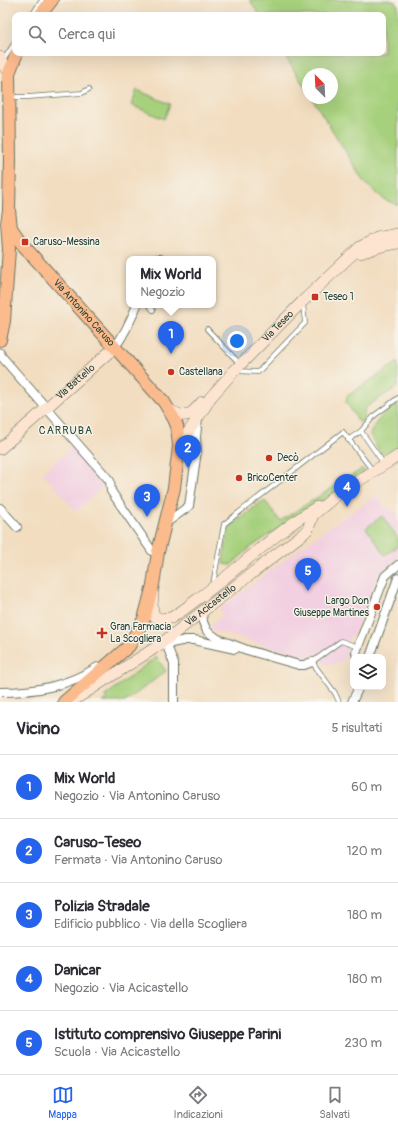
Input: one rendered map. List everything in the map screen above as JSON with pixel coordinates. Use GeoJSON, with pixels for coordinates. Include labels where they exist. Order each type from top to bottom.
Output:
{"type":"FeatureCollection","features":[{"type":"Feature","properties":{"kind":"main road"},"geometry":{"type":"LineString","coordinates":[[42,12],[52,0]]}},
{"type":"Feature","properties":{"kind":"main road"},"geometry":{"type":"LineString","coordinates":[[0,340],[4,321],[4,283],[9,250],[7,219],[9,210],[10,97],[4,64],[15,56]]}},
{"type":"Feature","properties":{"kind":"main road","name":"Via Antonino Caruso"},"geometry":{"type":"LineString","coordinates":[[9,210],[11,228],[22,244],[170,410],[177,426],[179,446]]}},
{"type":"Feature","properties":{"kind":"main road"},"geometry":{"type":"LineString","coordinates":[[348,258],[368,242],[387,235],[398,234]]}},
{"type":"Feature","properties":{"kind":"main road"},"geometry":{"type":"LineString","coordinates":[[9,250],[13,241],[22,244]]}},
{"type":"Feature","properties":{"kind":"main road"},"geometry":{"type":"LineString","coordinates":[[348,258],[368,249],[398,243]]}},
{"type":"Feature","properties":{"kind":"main road","name":"Via Teseo"},"geometry":{"type":"LineString","coordinates":[[210,398],[237,367],[348,258]]}},
{"type":"Feature","properties":{"kind":"main road","name":"Via Battello"},"geometry":{"type":"LineString","coordinates":[[0,449],[115,347]]}},
{"type":"Feature","properties":{"kind":"main road"},"geometry":{"type":"LineString","coordinates":[[170,410],[178,415],[186,416],[210,398]]}},
{"type":"Feature","properties":{"kind":"main road"},"geometry":{"type":"LineString","coordinates":[[67,701],[129,646],[144,619],[153,584],[158,552],[174,488],[179,446],[210,398]]}},
{"type":"Feature","properties":{"kind":"main road","name":"Via Acicastello"},"geometry":{"type":"LineString","coordinates":[[153,584],[153,613],[157,618],[166,619],[175,616],[212,589],[294,522],[398,456]]}},
{"type":"Feature","properties":{"kind":"main road","name":"Via Acicastello"},"geometry":{"type":"LineString","coordinates":[[67,701],[162,645],[308,529],[312,515],[338,494]]}},
{"type":"Feature","properties":{"kind":"main road"},"geometry":{"type":"LineString","coordinates":[[270,542],[300,522],[306,523],[308,529]]}},
{"type":"Feature","properties":{"kind":"street","name":"Via Battello"},"geometry":{"type":"LineString","coordinates":[[115,347],[128,326],[136,308]]}},
{"type":"Feature","properties":{"kind":"street"},"geometry":{"type":"LineString","coordinates":[[1,355],[110,481],[111,491],[152,552],[158,552]]}},
{"type":"Feature","properties":{"kind":"street"},"geometry":{"type":"LineString","coordinates":[[166,524],[188,506],[197,451],[196,437],[199,417]]}},
{"type":"Feature","properties":{"kind":"street"},"geometry":{"type":"LineString","coordinates":[[0,508],[17,527]]}},
{"type":"Feature","properties":{"kind":"street"},"geometry":{"type":"LineString","coordinates":[[356,654],[386,576],[398,565]]}},
{"type":"Feature","properties":{"kind":"street"},"geometry":{"type":"LineString","coordinates":[[371,654],[398,578]]}},
{"type":"Feature","properties":{"kind":"street"},"geometry":{"type":"LineString","coordinates":[[202,613],[203,622],[210,634],[247,650],[298,665],[304,665],[312,662]]}},
{"type":"Feature","properties":{"kind":"street"},"geometry":{"type":"LineString","coordinates":[[174,702],[174,664],[162,645],[186,640],[194,640],[247,650]]}},
{"type":"Feature","properties":{"kind":"street"},"geometry":{"type":"LineString","coordinates":[[0,692],[20,692],[59,685],[86,674],[121,653]]}},
{"type":"Feature","properties":{"kind":"street"},"geometry":{"type":"LineString","coordinates":[[59,685],[63,688],[67,701]]}},
{"type":"Feature","properties":{"kind":"street"},"geometry":{"type":"LineString","coordinates":[[352,702],[358,690]]}},
{"type":"Feature","properties":{"kind":"lane"},"geometry":{"type":"LineString","coordinates":[[34,12],[42,0]]}},
{"type":"Feature","properties":{"kind":"lane"},"geometry":{"type":"LineString","coordinates":[[4,64],[12,48]]}},
{"type":"Feature","properties":{"kind":"lane"},"geometry":{"type":"LineString","coordinates":[[10,97],[82,93],[89,89]]}},
{"type":"Feature","properties":{"kind":"lane"},"geometry":{"type":"LineString","coordinates":[[207,329],[237,367],[258,372],[305,323],[303,301]]}},
{"type":"Feature","properties":{"kind":"lane"},"geometry":{"type":"LineString","coordinates":[[348,440],[361,431],[375,415],[398,398]]}},
{"type":"Feature","properties":{"kind":"lane"},"geometry":{"type":"LineString","coordinates":[[361,431],[384,465]]}},
{"type":"Feature","properties":{"kind":"lane"},"geometry":{"type":"LineString","coordinates":[[212,589],[224,524],[343,432],[373,472]]}},
{"type":"Feature","properties":{"kind":"lane"},"geometry":{"type":"LineString","coordinates":[[339,702],[335,693],[312,662],[341,641],[358,647]]}},
{"type":"Feature","properties":{"kind":"shaded area"},"geometry":{"type":"Polygon","coordinates":[[[73,446],[106,484],[76,511],[43,473],[73,446]]]}},
{"type":"Feature","properties":{"kind":"shaded area"},"geometry":{"type":"Polygon","coordinates":[[[378,495],[384,507],[398,513],[398,558],[379,573],[354,634],[349,638],[345,647],[348,653],[341,662],[331,665],[321,661],[324,657],[319,652],[309,657],[303,656],[213,630],[210,626],[224,615],[219,609],[325,530],[378,495]]]}},
{"type":"Feature","properties":{"kind":"green space"},"geometry":{"type":"Polygon","coordinates":[[[250,0],[393,0],[398,5],[398,205],[385,200],[366,184],[316,104],[338,104],[338,68],[302,68],[302,83],[285,56],[386,56],[386,12],[257,12],[250,0]]]}},
{"type":"Feature","properties":{"kind":"green space"},"geometry":{"type":"Polygon","coordinates":[[[137,90],[170,104],[164,119],[131,105],[137,90]]]}},
{"type":"Feature","properties":{"kind":"green space"},"geometry":{"type":"Polygon","coordinates":[[[398,362],[398,386],[365,408],[363,422],[359,422],[346,402],[347,396],[398,362]]]}},
{"type":"Feature","properties":{"kind":"green space"},"geometry":{"type":"Polygon","coordinates":[[[398,404],[398,447],[387,455],[384,455],[381,453],[370,435],[377,421],[398,404]]]}},
{"type":"Feature","properties":{"kind":"green space"},"geometry":{"type":"Polygon","coordinates":[[[362,469],[365,471],[361,475],[251,547],[231,565],[224,564],[223,562],[228,531],[231,526],[261,502],[266,502],[280,521],[362,469]]]}},
{"type":"Feature","properties":{"kind":"green space"},"geometry":{"type":"Polygon","coordinates":[[[382,516],[398,538],[398,546],[385,555],[366,528],[382,516]]]}},
{"type":"Feature","properties":{"kind":"green space"},"geometry":{"type":"Polygon","coordinates":[[[156,657],[166,671],[125,702],[103,702],[107,699],[105,696],[156,657]]]}},
{"type":"Feature","properties":{"kind":"place","name":"Caruso-Messina"},"geometry":{"type":"Point","coordinates":[25,242]}},
{"type":"Feature","properties":{"kind":"place","name":"Teseo 1"},"geometry":{"type":"Point","coordinates":[315,297]}},
{"type":"Feature","properties":{"kind":"place","name":"Mix World"},"geometry":{"type":"Point","coordinates":[171,354]}},
{"type":"Feature","properties":{"kind":"place","name":"Castellana"},"geometry":{"type":"Point","coordinates":[171,372]}},
{"type":"Feature","properties":{"kind":"place","name":"Decò"},"geometry":{"type":"Point","coordinates":[269,458]}},
{"type":"Feature","properties":{"kind":"place","name":"Caruso-Teseo"},"geometry":{"type":"Point","coordinates":[188,468]}},
{"type":"Feature","properties":{"kind":"place","name":"BricoCenter"},"geometry":{"type":"Point","coordinates":[239,478]}},
{"type":"Feature","properties":{"kind":"place","name":"Danicar"},"geometry":{"type":"Point","coordinates":[347,507]}},
{"type":"Feature","properties":{"kind":"place","name":"Polizia Stradale"},"geometry":{"type":"Point","coordinates":[147,517]}},
{"type":"Feature","properties":{"kind":"place","name":"Istituto comprensivo Giuseppe Parini"},"geometry":{"type":"Point","coordinates":[308,591]}},
{"type":"Feature","properties":{"kind":"place","name":"Largo Don Giuseppe Martines"},"geometry":{"type":"Point","coordinates":[377,607]}},
{"type":"Feature","properties":{"kind":"place","name":"Gran Farmacia La Scogliera"},"geometry":{"type":"Point","coordinates":[102,633]}},
{"type":"Feature","properties":{"kind":"district","name":"CARRUBA"},"geometry":{"type":"Point","coordinates":[66,430]}}]}
